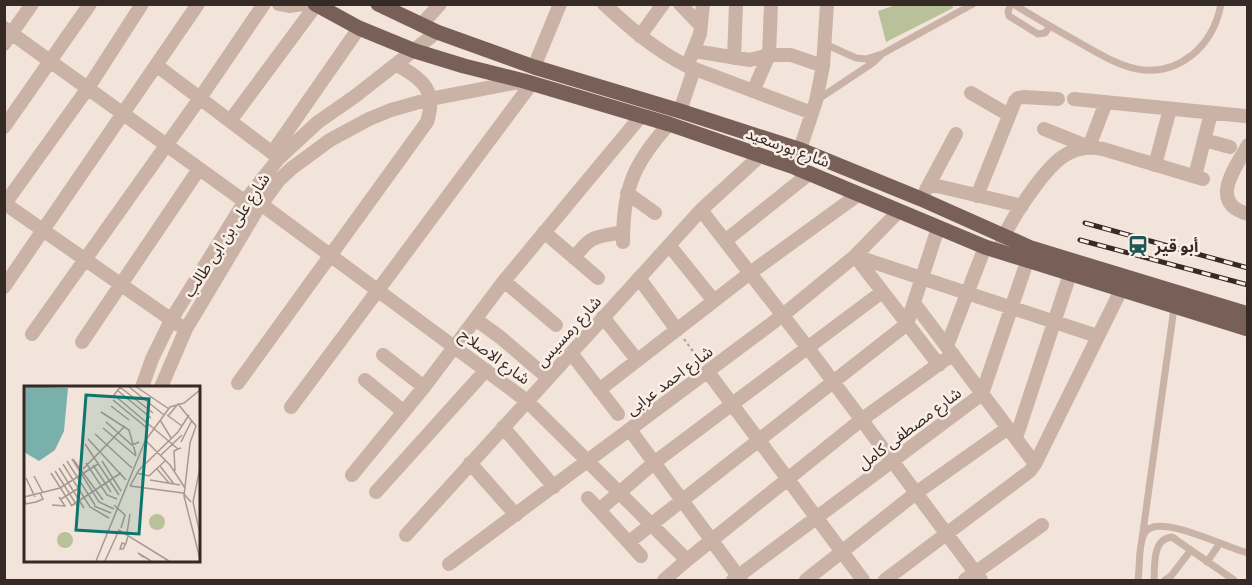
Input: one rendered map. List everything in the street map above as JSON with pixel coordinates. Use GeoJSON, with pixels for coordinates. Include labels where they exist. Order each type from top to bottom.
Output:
{"type":"FeatureCollection","features":[{"type":"Feature","properties":{"kind":"main road","name":"شارع بورسعيد"},"geometry":{"type":"LineString","coordinates":[[312,5],[359,28],[415,51],[669,124],[810,173],[938,228],[1176,300],[1248,329]]}},
{"type":"Feature","properties":{"kind":"main road","name":"شارع بورسعيد"},"geometry":{"type":"LineString","coordinates":[[380,5],[437,32],[534,68],[801,150],[921,199],[996,245]]}},
{"type":"Feature","properties":{"kind":"main road","name":"شارع بورسعيد"},"geometry":{"type":"LineString","coordinates":[[1029,255],[1070,274],[1121,290],[1248,314]]}},
{"type":"Feature","properties":{"kind":"street"},"geometry":{"type":"LineString","coordinates":[[7,35],[32,4]]}},
{"type":"Feature","properties":{"kind":"street"},"geometry":{"type":"LineString","coordinates":[[4,127],[90,4]]}},
{"type":"Feature","properties":{"kind":"street"},"geometry":{"type":"LineString","coordinates":[[142,4],[88,88],[5,204],[186,329]]}},
{"type":"Feature","properties":{"kind":"street"},"geometry":{"type":"LineString","coordinates":[[4,287],[198,4]]}},
{"type":"Feature","properties":{"kind":"street"},"geometry":{"type":"LineString","coordinates":[[32,334],[264,4]]}},
{"type":"Feature","properties":{"kind":"street"},"geometry":{"type":"LineString","coordinates":[[279,4],[312,5]]}},
{"type":"Feature","properties":{"kind":"street"},"geometry":{"type":"LineString","coordinates":[[421,25],[440,4]]}},
{"type":"Feature","properties":{"kind":"street"},"geometry":{"type":"LineString","coordinates":[[534,68],[561,4]]}},
{"type":"Feature","properties":{"kind":"street"},"geometry":{"type":"LineString","coordinates":[[604,4],[662,53],[690,67],[753,91],[814,107]]}},
{"type":"Feature","properties":{"kind":"street"},"geometry":{"type":"LineString","coordinates":[[640,36],[663,4]]}},
{"type":"Feature","properties":{"kind":"street"},"geometry":{"type":"LineString","coordinates":[[680,4],[701,26]]}},
{"type":"Feature","properties":{"kind":"street"},"geometry":{"type":"LineString","coordinates":[[680,111],[701,26],[703,4]]}},
{"type":"Feature","properties":{"kind":"street"},"geometry":{"type":"LineString","coordinates":[[734,58],[736,4]]}},
{"type":"Feature","properties":{"kind":"street"},"geometry":{"type":"LineString","coordinates":[[753,91],[769,55],[771,4]]}},
{"type":"Feature","properties":{"kind":"street"},"geometry":{"type":"LineString","coordinates":[[794,167],[814,107],[823,66],[827,4]]}},
{"type":"Feature","properties":{"kind":"street"},"geometry":{"type":"LineString","coordinates":[[230,121],[312,5]]}},
{"type":"Feature","properties":{"kind":"street"},"geometry":{"type":"LineString","coordinates":[[156,65],[276,155],[359,28]]}},
{"type":"Feature","properties":{"kind":"street","name":"شارع على بن ابى طالب"},"geometry":{"type":"LineString","coordinates":[[142,386],[152,359],[171,320],[276,155],[397,65],[437,32]]}},
{"type":"Feature","properties":{"kind":"street","name":"شارع الاصلاح"},"geometry":{"type":"LineString","coordinates":[[7,35],[51,62],[245,201],[259,207],[331,255],[527,400],[687,560]]}},
{"type":"Feature","properties":{"kind":"street"},"geometry":{"type":"LineString","coordinates":[[694,51],[750,60],[769,55],[791,55],[823,66]]}},
{"type":"Feature","properties":{"kind":"street"},"geometry":{"type":"LineString","coordinates":[[238,383],[427,122],[431,111],[430,99],[421,80],[397,65]]}},
{"type":"Feature","properties":{"kind":"street"},"geometry":{"type":"LineString","coordinates":[[291,407],[528,82]]}},
{"type":"Feature","properties":{"kind":"street","name":"شارع على بن ابى طالب"},"geometry":{"type":"LineString","coordinates":[[161,386],[186,329],[259,207],[279,180],[292,168],[330,140],[391,110],[430,99],[528,82]]}},
{"type":"Feature","properties":{"kind":"street"},"geometry":{"type":"LineString","coordinates":[[971,93],[1009,115]]}},
{"type":"Feature","properties":{"kind":"street"},"geometry":{"type":"LineString","coordinates":[[977,196],[1018,98],[1058,99]]}},
{"type":"Feature","properties":{"kind":"street"},"geometry":{"type":"LineString","coordinates":[[1074,99],[1245,116]]}},
{"type":"Feature","properties":{"kind":"street"},"geometry":{"type":"LineString","coordinates":[[1089,147],[1106,102]]}},
{"type":"Feature","properties":{"kind":"street"},"geometry":{"type":"LineString","coordinates":[[1155,165],[1170,108]]}},
{"type":"Feature","properties":{"kind":"street"},"geometry":{"type":"LineString","coordinates":[[1044,129],[1089,147],[1199,177],[1204,140],[1211,113]]}},
{"type":"Feature","properties":{"kind":"street"},"geometry":{"type":"LineString","coordinates":[[352,475],[424,387],[504,281],[641,116]]}},
{"type":"Feature","properties":{"kind":"street"},"geometry":{"type":"LineString","coordinates":[[574,258],[591,238],[623,237],[627,193],[634,171],[644,154],[669,124]]}},
{"type":"Feature","properties":{"kind":"street"},"geometry":{"type":"LineString","coordinates":[[921,199],[956,134]]}},
{"type":"Feature","properties":{"kind":"street"},"geometry":{"type":"LineString","coordinates":[[1204,140],[1230,147]]}},
{"type":"Feature","properties":{"kind":"street"},"geometry":{"type":"LineString","coordinates":[[1244,213],[1234,208],[1228,201],[1226,193],[1228,183],[1248,145]]}},
{"type":"Feature","properties":{"kind":"street"},"geometry":{"type":"LineString","coordinates":[[664,580],[861,420],[939,365],[950,350],[967,294],[1022,206],[1056,161],[1067,153],[1089,147]]}},
{"type":"Feature","properties":{"kind":"street","name":"شارع رمسيس"},"geometry":{"type":"LineString","coordinates":[[406,535],[700,210],[760,156]]}},
{"type":"Feature","properties":{"kind":"street"},"geometry":{"type":"LineString","coordinates":[[82,342],[199,169]]}},
{"type":"Feature","properties":{"kind":"street"},"geometry":{"type":"LineString","coordinates":[[725,241],[810,173]]}},
{"type":"Feature","properties":{"kind":"street"},"geometry":{"type":"LineString","coordinates":[[929,184],[1022,206]]}},
{"type":"Feature","properties":{"kind":"street"},"geometry":{"type":"LineString","coordinates":[[627,193],[656,213]]}},
{"type":"Feature","properties":{"kind":"street"},"geometry":{"type":"LineString","coordinates":[[599,390],[637,360],[680,334],[714,301],[859,194]]}},
{"type":"Feature","properties":{"kind":"street"},"geometry":{"type":"LineString","coordinates":[[700,210],[834,382],[947,535],[974,578],[1042,525]]}},
{"type":"Feature","properties":{"kind":"street","name":"شارع احمد عرابى"},"geometry":{"type":"LineString","coordinates":[[449,564],[783,315],[855,256],[899,211]]}},
{"type":"Feature","properties":{"kind":"street"},"geometry":{"type":"LineString","coordinates":[[629,542],[907,324],[938,228]]}},
{"type":"Feature","properties":{"kind":"street"},"geometry":{"type":"LineString","coordinates":[[544,232],[598,278]]}},
{"type":"Feature","properties":{"kind":"street"},"geometry":{"type":"LineString","coordinates":[[669,245],[714,301]]}},
{"type":"Feature","properties":{"kind":"street","name":"شارع مصطفى كامل"},"geometry":{"type":"LineString","coordinates":[[738,579],[982,393],[1029,255]]}},
{"type":"Feature","properties":{"kind":"street"},"geometry":{"type":"LineString","coordinates":[[855,256],[1097,336]]}},
{"type":"Feature","properties":{"kind":"street"},"geometry":{"type":"LineString","coordinates":[[855,256],[939,365]]}},
{"type":"Feature","properties":{"kind":"street"},"geometry":{"type":"LineString","coordinates":[[806,580],[916,493],[1012,433],[1070,274]]}},
{"type":"Feature","properties":{"kind":"street"},"geometry":{"type":"LineString","coordinates":[[639,278],[680,334]]}},
{"type":"Feature","properties":{"kind":"street"},"geometry":{"type":"LineString","coordinates":[[504,281],[556,325]]}},
{"type":"Feature","properties":{"kind":"street"},"geometry":{"type":"LineString","coordinates":[[885,580],[1021,479],[1035,464],[1121,290]]}},
{"type":"Feature","properties":{"kind":"street"},"geometry":{"type":"LineString","coordinates":[[599,510],[655,462],[882,292]]}},
{"type":"Feature","properties":{"kind":"street"},"geometry":{"type":"LineString","coordinates":[[914,303],[1035,464]]}},
{"type":"Feature","properties":{"kind":"street"},"geometry":{"type":"LineString","coordinates":[[603,317],[637,360]]}},
{"type":"Feature","properties":{"kind":"street"},"geometry":{"type":"LineString","coordinates":[[475,319],[548,378]]}},
{"type":"Feature","properties":{"kind":"street"},"geometry":{"type":"LineString","coordinates":[[570,353],[618,414]]}},
{"type":"Feature","properties":{"kind":"street"},"geometry":{"type":"LineString","coordinates":[[383,355],[424,387]]}},
{"type":"Feature","properties":{"kind":"street"},"geometry":{"type":"LineString","coordinates":[[376,492],[486,370]]}},
{"type":"Feature","properties":{"kind":"street"},"geometry":{"type":"LineString","coordinates":[[708,372],[863,580]]}},
{"type":"Feature","properties":{"kind":"street"},"geometry":{"type":"LineString","coordinates":[[364,380],[404,412]]}},
{"type":"Feature","properties":{"kind":"street"},"geometry":{"type":"LineString","coordinates":[[503,428],[554,487]]}},
{"type":"Feature","properties":{"kind":"street"},"geometry":{"type":"LineString","coordinates":[[630,430],[712,540],[738,579]]}},
{"type":"Feature","properties":{"kind":"street"},"geometry":{"type":"LineString","coordinates":[[470,463],[516,515]]}},
{"type":"Feature","properties":{"kind":"street"},"geometry":{"type":"LineString","coordinates":[[588,498],[641,556]]}},
{"type":"Feature","properties":{"kind":"lane"},"geometry":{"type":"LineString","coordinates":[[825,44],[856,58],[866,59],[882,54],[973,4]]}},
{"type":"Feature","properties":{"kind":"lane"},"geometry":{"type":"LineString","coordinates":[[1050,26],[1045,33],[1038,34],[1009,16],[1008,11],[1015,5],[1114,63],[1135,70],[1157,70],[1178,64],[1197,52],[1216,25],[1221,4]]}},
{"type":"Feature","properties":{"kind":"lane"},"geometry":{"type":"LineString","coordinates":[[814,107],[882,54]]}},
{"type":"Feature","properties":{"kind":"lane"},"geometry":{"type":"LineString","coordinates":[[1138,580],[1176,300]]}},
{"type":"Feature","properties":{"kind":"lane"},"geometry":{"type":"LineString","coordinates":[[1142,539],[1144,531],[1151,526],[1158,525],[1182,530],[1220,543],[1247,556]]}},
{"type":"Feature","properties":{"kind":"lane"},"geometry":{"type":"LineString","coordinates":[[1158,525],[1165,538]]}},
{"type":"Feature","properties":{"kind":"lane"},"geometry":{"type":"LineString","coordinates":[[1154,580],[1159,542],[1172,537],[1234,580]]}},
{"type":"Feature","properties":{"kind":"lane"},"geometry":{"type":"LineString","coordinates":[[1208,562],[1220,543]]}},
{"type":"Feature","properties":{"kind":"lane"},"geometry":{"type":"LineString","coordinates":[[1165,580],[1171,576],[1191,550]]}},
{"type":"Feature","properties":{"kind":"path"},"geometry":{"type":"LineString","coordinates":[[680,334],[698,359]]}},
{"type":"Feature","properties":{"kind":"green space"},"geometry":{"type":"Polygon","coordinates":[[[899,4],[952,5],[953,8],[886,42],[878,11],[899,4]]]}},
{"type":"Feature","properties":{"kind":"railway"},"geometry":{"type":"LineString","coordinates":[[1085,223],[1248,268]]}},
{"type":"Feature","properties":{"kind":"railway"},"geometry":{"type":"LineString","coordinates":[[1080,240],[1248,285]]}},
{"type":"Feature","properties":{"kind":"place","name":"أبو قير"},"geometry":{"type":"Point","coordinates":[1138,246]}}]}
